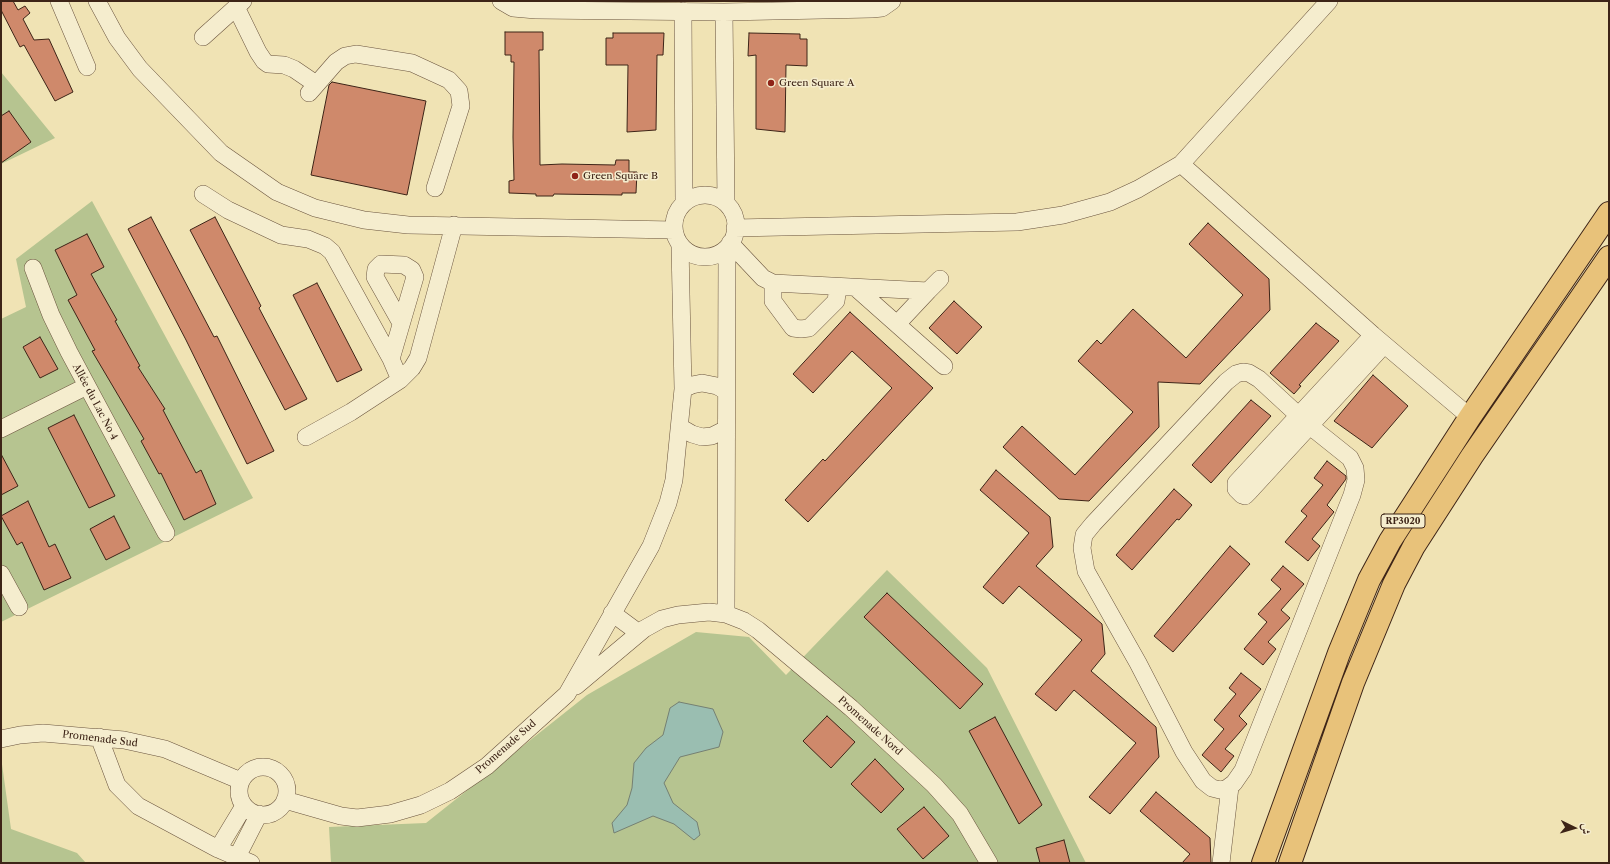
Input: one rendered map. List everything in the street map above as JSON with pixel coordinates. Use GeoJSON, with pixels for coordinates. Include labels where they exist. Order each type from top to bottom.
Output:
{"type":"FeatureCollection","features":[{"type":"Feature","properties":{"kind":"highway","name":"RP3020"},"geometry":{"type":"LineString","coordinates":[[1263,863],[1338,653],[1369,580],[1390,541],[1470,417],[1609,213]]}},
{"type":"Feature","properties":{"kind":"highway","name":"RP3020"},"geometry":{"type":"LineString","coordinates":[[1290,863],[1353,683],[1394,584],[1405,563],[1425,527],[1472,456],[1609,257]]}},
{"type":"Feature","properties":{"kind":"street"},"geometry":{"type":"LineString","coordinates":[[59,1],[87,67]]}},
{"type":"Feature","properties":{"kind":"street"},"geometry":{"type":"LineString","coordinates":[[97,1],[111,28],[126,51],[179,111],[221,153],[277,192],[315,208],[364,220],[408,225],[454,225],[677,237]]}},
{"type":"Feature","properties":{"kind":"street"},"geometry":{"type":"LineString","coordinates":[[502,1],[513,8],[536,10],[724,12],[872,9],[882,8],[892,1]]}},
{"type":"Feature","properties":{"kind":"street"},"geometry":{"type":"LineString","coordinates":[[677,237],[687,252],[702,257],[713,256],[731,240],[992,224],[1038,219],[1083,211],[1110,202],[1138,189],[1181,164],[1329,1]]}},
{"type":"Feature","properties":{"kind":"street"},"geometry":{"type":"LineString","coordinates":[[203,37],[239,4],[258,52],[264,61],[268,64],[294,69],[312,88],[336,62],[345,56],[356,54],[412,63],[437,73],[455,84],[462,98],[462,106],[435,188]]}},
{"type":"Feature","properties":{"kind":"street"},"geometry":{"type":"LineString","coordinates":[[682,11],[684,203]]}},
{"type":"Feature","properties":{"kind":"street"},"geometry":{"type":"LineString","coordinates":[[724,12],[726,203],[734,217],[731,240],[726,391],[726,614]]}},
{"type":"Feature","properties":{"kind":"street"},"geometry":{"type":"LineString","coordinates":[[1181,164],[1378,340],[1470,417]]}},
{"type":"Feature","properties":{"kind":"street"},"geometry":{"type":"LineString","coordinates":[[203,194],[228,210],[281,235],[308,239],[329,249],[339,262],[400,380]]}},
{"type":"Feature","properties":{"kind":"street"},"geometry":{"type":"LineString","coordinates":[[726,203],[716,197],[705,194],[694,196],[684,203],[676,212],[683,390],[680,427],[692,434],[702,437],[712,436],[726,429]]}},
{"type":"Feature","properties":{"kind":"street"},"geometry":{"type":"LineString","coordinates":[[306,437],[351,412],[400,380],[412,368],[418,358],[454,225]]}},
{"type":"Feature","properties":{"kind":"street"},"geometry":{"type":"LineString","coordinates":[[731,240],[763,278],[773,283],[856,288],[934,285],[898,323]]}},
{"type":"Feature","properties":{"kind":"street","name":"Allée du Lac No 4"},"geometry":{"type":"LineString","coordinates":[[33,268],[51,315],[86,386],[166,533]]}},
{"type":"Feature","properties":{"kind":"street"},"geometry":{"type":"LineString","coordinates":[[773,283],[773,301],[793,328],[801,329],[809,328],[836,301],[838,287]]}},
{"type":"Feature","properties":{"kind":"street"},"geometry":{"type":"LineString","coordinates":[[856,288],[898,323],[944,366]]}},
{"type":"Feature","properties":{"kind":"street"},"geometry":{"type":"LineString","coordinates":[[391,360],[401,323]]}},
{"type":"Feature","properties":{"kind":"street"},"geometry":{"type":"LineString","coordinates":[[1304,421],[1378,340]]}},
{"type":"Feature","properties":{"kind":"street"},"geometry":{"type":"LineString","coordinates":[[1243,372],[1249,373],[1304,421],[1352,460],[1356,476],[1355,486],[1243,770],[1238,779],[1230,787],[1220,790],[1212,788],[1208,785],[1184,752],[1138,663],[1086,571],[1082,556],[1082,541],[1084,535],[1093,524],[1236,374],[1243,372]]}},
{"type":"Feature","properties":{"kind":"street"},"geometry":{"type":"LineString","coordinates":[[683,390],[692,385],[702,383],[717,386],[726,391]]}},
{"type":"Feature","properties":{"kind":"street"},"geometry":{"type":"LineString","coordinates":[[1,429],[86,386]]}},
{"type":"Feature","properties":{"kind":"street","name":"Promenade Sud"},"geometry":{"type":"LineString","coordinates":[[285,800],[341,816],[364,818],[401,812],[421,805],[450,791],[486,766],[567,694],[642,563],[665,512],[674,480],[680,427]]}},
{"type":"Feature","properties":{"kind":"street"},"geometry":{"type":"LineString","coordinates":[[1,574],[18,607]]}},
{"type":"Feature","properties":{"kind":"street","name":"Promenade Nord"},"geometry":{"type":"LineString","coordinates":[[567,694],[639,633],[655,622],[678,615],[702,612],[726,614],[750,623],[851,708],[934,785],[960,814],[989,863]]}},
{"type":"Feature","properties":{"kind":"street"},"geometry":{"type":"LineString","coordinates":[[612,614],[639,633]]}},
{"type":"Feature","properties":{"kind":"street","name":"Promenade Sud"},"geometry":{"type":"LineString","coordinates":[[1,739],[20,735],[43,733],[124,740],[165,749],[241,781]]}},
{"type":"Feature","properties":{"kind":"street"},"geometry":{"type":"LineString","coordinates":[[99,737],[117,785],[126,795],[138,806],[218,849],[244,860],[259,814]]}},
{"type":"Feature","properties":{"kind":"street"},"geometry":{"type":"LineString","coordinates":[[266,767],[274,769],[284,780],[287,790],[285,800],[274,812],[259,814],[251,811],[244,806],[239,792],[241,781],[247,773],[256,768],[266,767]]}},
{"type":"Feature","properties":{"kind":"street"},"geometry":{"type":"LineString","coordinates":[[1221,863],[1230,787]]}},
{"type":"Feature","properties":{"kind":"street"},"geometry":{"type":"LineString","coordinates":[[218,849],[244,806]]}},
{"type":"Feature","properties":{"kind":"green space"},"geometry":{"type":"Polygon","coordinates":[[[1,72],[55,138],[1,164],[1,72]]]}},
{"type":"Feature","properties":{"kind":"green space"},"geometry":{"type":"Polygon","coordinates":[[[92,201],[253,498],[1,622],[1,319],[26,307],[16,259],[92,201]]]}},
{"type":"Feature","properties":{"kind":"green space"},"geometry":{"type":"Polygon","coordinates":[[[887,570],[987,668],[1086,863],[331,863],[329,827],[426,823],[587,695],[696,632],[749,637],[786,675],[887,570]]]}},
{"type":"Feature","properties":{"kind":"green space"},"geometry":{"type":"Polygon","coordinates":[[[1,757],[11,829],[77,853],[86,863],[1,863],[1,757]]]}},
{"type":"Feature","properties":{"kind":"water"},"geometry":{"type":"Polygon","coordinates":[[[679,702],[713,709],[723,732],[719,747],[680,757],[664,783],[673,803],[697,822],[700,835],[694,840],[674,824],[653,816],[614,833],[612,823],[627,805],[632,788],[634,763],[646,748],[663,735],[670,708],[679,702]]]}},
{"type":"Feature","properties":{"kind":"building"},"geometry":{"type":"Polygon","coordinates":[[[1,1],[13,1],[18,10],[25,6],[30,13],[23,19],[34,40],[49,39],[73,92],[55,101],[24,45],[20,47],[1,10],[1,1]]]}},
{"type":"Feature","properties":{"kind":"building"},"geometry":{"type":"Polygon","coordinates":[[[505,32],[543,32],[543,50],[539,50],[540,165],[615,165],[616,160],[629,160],[629,172],[637,172],[636,193],[622,193],[622,195],[554,194],[553,196],[536,196],[536,194],[509,193],[509,181],[514,180],[514,62],[511,62],[511,55],[505,55],[505,32]]]}},
{"type":"Feature","properties":{"kind":"building"},"geometry":{"type":"Polygon","coordinates":[[[613,33],[664,33],[663,55],[657,55],[656,130],[627,132],[628,65],[606,65],[606,38],[613,38],[613,33]]]}},
{"type":"Feature","properties":{"kind":"building","name":"Green Square A"},"geometry":{"type":"Polygon","coordinates":[[[749,33],[800,34],[800,39],[807,39],[807,66],[786,65],[785,132],[756,129],[756,55],[748,56],[749,33]]]}},
{"type":"Feature","properties":{"kind":"building"},"geometry":{"type":"Polygon","coordinates":[[[332,82],[426,101],[407,195],[311,175],[329,85],[332,82]]]}},
{"type":"Feature","properties":{"kind":"building"},"geometry":{"type":"Polygon","coordinates":[[[9,111],[31,142],[1,163],[1,116],[9,111]]]}},
{"type":"Feature","properties":{"kind":"building"},"geometry":{"type":"Polygon","coordinates":[[[151,217],[214,337],[217,336],[274,451],[247,464],[186,340],[128,229],[151,217]]]}},
{"type":"Feature","properties":{"kind":"building"},"geometry":{"type":"Polygon","coordinates":[[[215,217],[261,306],[259,308],[307,399],[285,410],[190,230],[215,217]]]}},
{"type":"Feature","properties":{"kind":"building"},"geometry":{"type":"Polygon","coordinates":[[[1208,223],[1269,279],[1270,310],[1200,384],[1158,382],[1159,427],[1089,501],[1059,499],[1003,447],[1022,426],[1075,475],[1133,412],[1078,361],[1097,340],[1101,344],[1133,309],[1186,358],[1243,295],[1189,244],[1208,223]]]}},
{"type":"Feature","properties":{"kind":"building"},"geometry":{"type":"Polygon","coordinates":[[[87,234],[104,267],[91,274],[117,320],[115,321],[140,366],[138,367],[165,409],[163,410],[196,473],[201,470],[216,504],[184,520],[161,473],[159,474],[141,441],[144,439],[92,351],[95,350],[68,300],[77,295],[55,250],[87,234]]]}},
{"type":"Feature","properties":{"kind":"building"},"geometry":{"type":"Polygon","coordinates":[[[317,283],[362,370],[337,382],[293,295],[317,283]]]}},
{"type":"Feature","properties":{"kind":"building"},"geometry":{"type":"Polygon","coordinates":[[[954,301],[982,327],[957,354],[929,328],[954,301]]]}},
{"type":"Feature","properties":{"kind":"building"},"geometry":{"type":"Polygon","coordinates":[[[850,312],[933,388],[808,522],[785,500],[823,459],[825,461],[892,388],[852,351],[813,393],[793,374],[850,312]]]}},
{"type":"Feature","properties":{"kind":"building"},"geometry":{"type":"Polygon","coordinates":[[[1316,323],[1339,341],[1299,385],[1301,386],[1294,394],[1270,373],[1316,323]]]}},
{"type":"Feature","properties":{"kind":"building"},"geometry":{"type":"Polygon","coordinates":[[[40,337],[58,369],[40,378],[23,347],[40,337]]]}},
{"type":"Feature","properties":{"kind":"building"},"geometry":{"type":"Polygon","coordinates":[[[1373,375],[1408,406],[1372,448],[1334,421],[1373,375]]]}},
{"type":"Feature","properties":{"kind":"building"},"geometry":{"type":"Polygon","coordinates":[[[1251,400],[1271,416],[1211,483],[1192,465],[1251,400]]]}},
{"type":"Feature","properties":{"kind":"building"},"geometry":{"type":"Polygon","coordinates":[[[74,415],[115,496],[89,508],[48,428],[74,415]]]}},
{"type":"Feature","properties":{"kind":"building"},"geometry":{"type":"Polygon","coordinates":[[[1,454],[18,486],[1,495],[1,454]]]}},
{"type":"Feature","properties":{"kind":"building"},"geometry":{"type":"Polygon","coordinates":[[[1327,461],[1346,476],[1346,479],[1327,505],[1334,512],[1312,539],[1320,546],[1308,561],[1285,542],[1307,516],[1301,511],[1323,485],[1314,478],[1327,461]]]}},
{"type":"Feature","properties":{"kind":"building"},"geometry":{"type":"Polygon","coordinates":[[[996,470],[1050,517],[1053,547],[1036,566],[1102,624],[1105,654],[1091,671],[1156,727],[1159,757],[1110,814],[1089,797],[1136,743],[1074,690],[1056,711],[1035,694],[1082,640],[1019,586],[1003,604],[983,587],[1029,533],[980,490],[996,470]]]}},
{"type":"Feature","properties":{"kind":"building"},"geometry":{"type":"Polygon","coordinates":[[[1174,489],[1192,505],[1179,520],[1177,519],[1132,570],[1116,555],[1174,489]]]}},
{"type":"Feature","properties":{"kind":"building"},"geometry":{"type":"Polygon","coordinates":[[[28,501],[49,547],[55,544],[71,578],[44,590],[22,542],[17,545],[1,516],[28,501]]]}},
{"type":"Feature","properties":{"kind":"building"},"geometry":{"type":"Polygon","coordinates":[[[114,516],[130,548],[106,560],[90,529],[114,516]]]}},
{"type":"Feature","properties":{"kind":"building"},"geometry":{"type":"Polygon","coordinates":[[[1230,546],[1250,564],[1173,652],[1154,636],[1230,546]]]}},
{"type":"Feature","properties":{"kind":"building"},"geometry":{"type":"Polygon","coordinates":[[[1283,566],[1304,584],[1281,610],[1290,618],[1268,642],[1276,649],[1263,665],[1244,649],[1267,622],[1258,614],[1281,589],[1271,580],[1283,566]]]}},
{"type":"Feature","properties":{"kind":"building"},"geometry":{"type":"Polygon","coordinates":[[[887,593],[983,684],[960,709],[864,617],[887,593]]]}},
{"type":"Feature","properties":{"kind":"building"},"geometry":{"type":"Polygon","coordinates":[[[1241,673],[1261,689],[1239,716],[1247,724],[1225,749],[1234,756],[1221,772],[1202,755],[1224,729],[1214,720],[1236,694],[1229,688],[1241,673]]]}},
{"type":"Feature","properties":{"kind":"building"},"geometry":{"type":"Polygon","coordinates":[[[827,716],[855,742],[831,768],[803,741],[827,716]]]}},
{"type":"Feature","properties":{"kind":"building"},"geometry":{"type":"Polygon","coordinates":[[[995,717],[1042,805],[1019,824],[969,731],[995,717]]]}},
{"type":"Feature","properties":{"kind":"building"},"geometry":{"type":"Polygon","coordinates":[[[875,759],[904,789],[881,813],[851,784],[875,759]]]}},
{"type":"Feature","properties":{"kind":"building"},"geometry":{"type":"Polygon","coordinates":[[[1156,792],[1210,838],[1211,863],[1182,863],[1190,854],[1140,811],[1156,792]]]}},
{"type":"Feature","properties":{"kind":"building"},"geometry":{"type":"Polygon","coordinates":[[[924,807],[949,836],[923,859],[897,829],[924,807]]]}},
{"type":"Feature","properties":{"kind":"building"},"geometry":{"type":"Polygon","coordinates":[[[1064,840],[1070,863],[1040,863],[1036,848],[1064,840]]]}},
{"type":"Feature","properties":{"kind":"place","name":"Green Square A"},"geometry":{"type":"Point","coordinates":[771,83]}},
{"type":"Feature","properties":{"kind":"place","name":"Green Square B"},"geometry":{"type":"Point","coordinates":[575,176]}}]}
